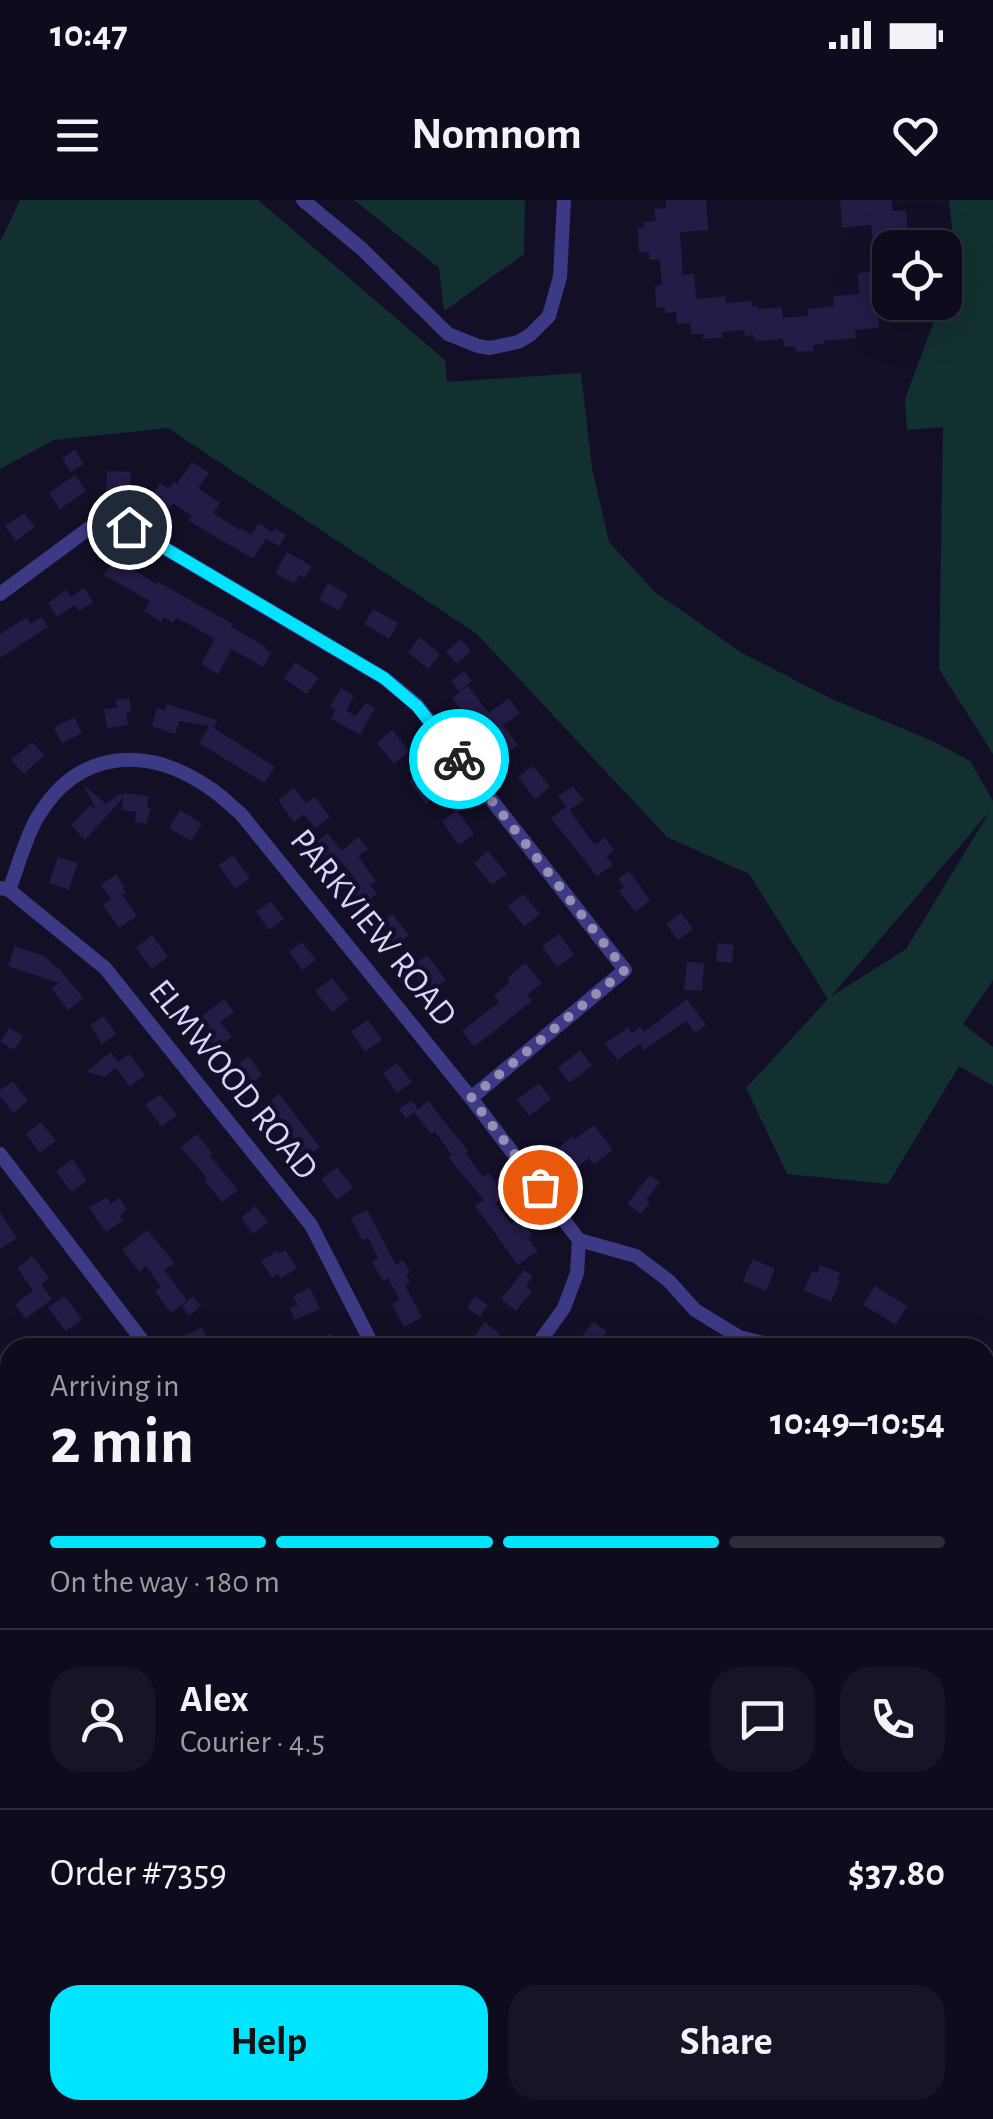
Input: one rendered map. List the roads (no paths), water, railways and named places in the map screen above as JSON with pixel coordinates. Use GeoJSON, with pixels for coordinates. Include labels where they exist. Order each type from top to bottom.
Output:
{"type":"FeatureCollection","features":[{"type":"Feature","properties":{"kind":"street"},"geometry":{"type":"LineString","coordinates":[[303,200],[362,248],[448,334],[490,348],[518,342],[548,316],[560,278],[564,200]]}},
{"type":"Feature","properties":{"kind":"street"},"geometry":{"type":"LineString","coordinates":[[0,594],[88,529],[109,523],[129,527],[384,678],[417,706],[625,970],[471,1098]]}},
{"type":"Feature","properties":{"kind":"street","name":"PARKVIEW ROAD"},"geometry":{"type":"LineString","coordinates":[[4,889],[36,819],[60,788],[82,770],[108,761],[139,760],[174,770],[210,788],[241,814],[471,1098],[579,1240]]}},
{"type":"Feature","properties":{"kind":"street","name":"ELMWOOD ROAD"},"geometry":{"type":"LineString","coordinates":[[4,889],[105,968],[311,1225],[369,1338]]}},
{"type":"Feature","properties":{"kind":"street"},"geometry":{"type":"LineString","coordinates":[[0,1154],[140,1338]]}},
{"type":"Feature","properties":{"kind":"street"},"geometry":{"type":"LineString","coordinates":[[542,1338],[564,1308],[577,1273],[579,1240],[636,1256],[669,1281],[694,1310],[743,1338]]}}]}
